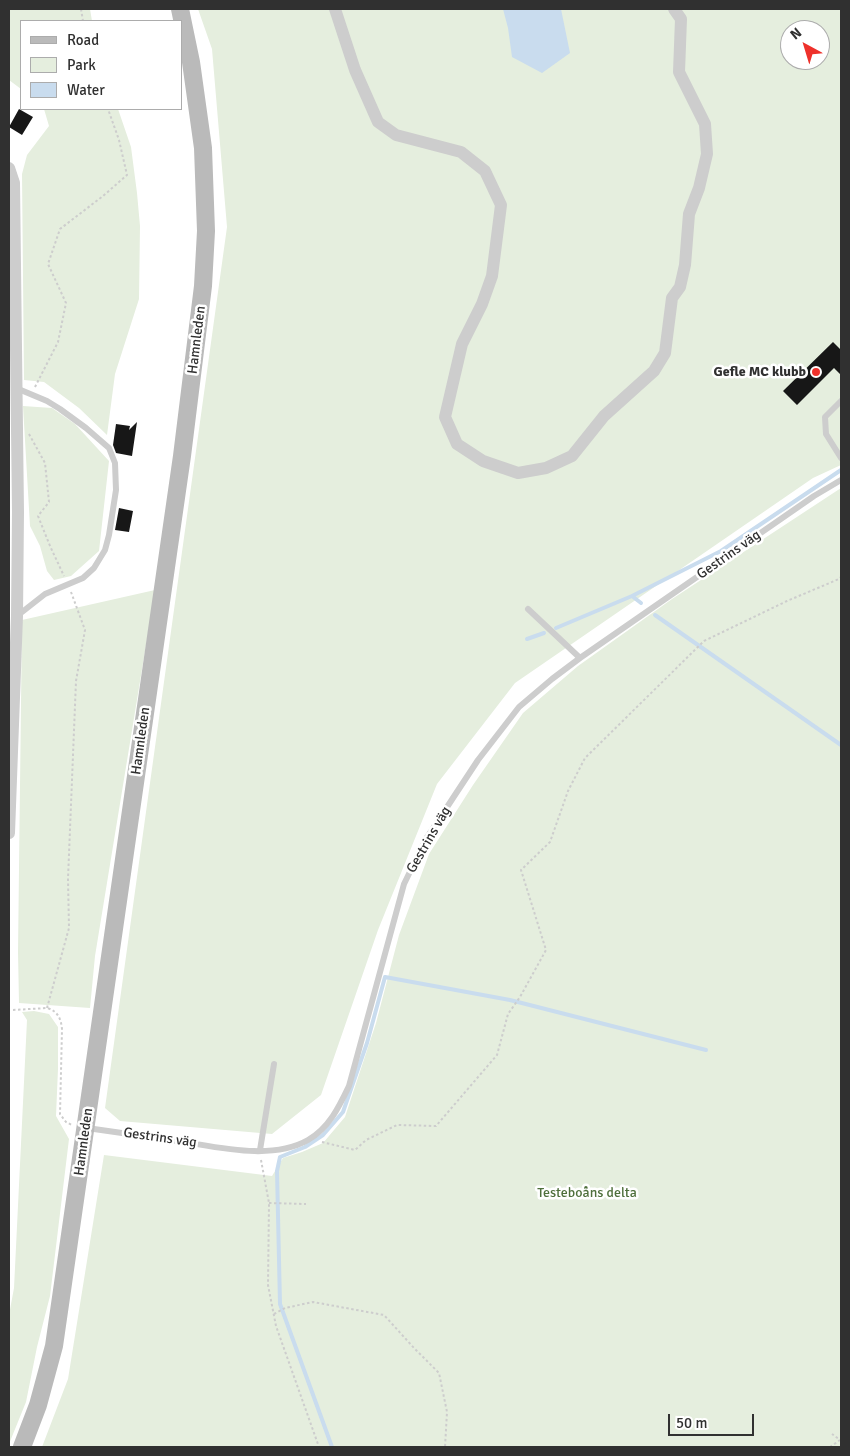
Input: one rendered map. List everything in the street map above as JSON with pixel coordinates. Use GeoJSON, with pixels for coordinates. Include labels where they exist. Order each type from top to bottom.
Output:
{"type":"FeatureCollection","features":[{"type":"Feature","properties":{"kind":"main road","name":"Hamnleden"},"geometry":{"type":"LineString","coordinates":[[22,1447],[38,1405],[54,1346],[190,394],[203,286],[206,231],[203,148],[194,79],[182,20]]}},
{"type":"Feature","properties":{"kind":"street"},"geometry":{"type":"LineString","coordinates":[[334,9],[355,70],[378,122],[396,135],[461,152],[485,171],[501,205],[492,276],[482,304],[462,344],[445,417],[457,444],[483,461],[518,473],[546,468],[572,456],[604,416],[654,371],[665,353],[672,298],[680,286],[685,266],[689,214],[699,188],[707,154],[705,124],[679,72],[681,19],[674,9]]}},
{"type":"Feature","properties":{"kind":"street"},"geometry":{"type":"LineString","coordinates":[[9,168],[14,183],[12,259],[16,388],[14,512],[17,616],[9,833]]}},
{"type":"Feature","properties":{"kind":"lane"},"geometry":{"type":"LineString","coordinates":[[16,388],[60,409],[109,448],[115,463],[116,490],[109,535],[104,550],[91,572],[82,578],[50,591],[17,616]]}},
{"type":"Feature","properties":{"kind":"lane"},"geometry":{"type":"LineString","coordinates":[[841,401],[825,417],[826,434],[841,458]]}},
{"type":"Feature","properties":{"kind":"lane","name":"Gestrins väg"},"geometry":{"type":"LineString","coordinates":[[86,1128],[248,1151],[283,1149],[308,1140],[329,1122],[340,1106],[349,1086],[404,884],[426,839],[478,760],[519,707],[580,658],[806,502],[841,480]]}},
{"type":"Feature","properties":{"kind":"lane"},"geometry":{"type":"LineString","coordinates":[[528,609],[580,658]]}},
{"type":"Feature","properties":{"kind":"lane"},"geometry":{"type":"LineString","coordinates":[[260,1150],[274,1064]]}},
{"type":"Feature","properties":{"kind":"path"},"geometry":{"type":"LineString","coordinates":[[32,395],[58,342],[66,303],[48,264],[60,228],[104,196],[127,175],[119,140],[108,110]]}},
{"type":"Feature","properties":{"kind":"path"},"geometry":{"type":"LineString","coordinates":[[28,431],[45,464],[49,502],[38,516],[68,584],[85,630],[76,680],[68,879],[69,928],[48,1008]]}},
{"type":"Feature","properties":{"kind":"path"},"geometry":{"type":"LineString","coordinates":[[316,1141],[355,1150],[366,1140],[397,1125],[436,1126],[497,1055],[508,1014],[520,997],[546,950],[521,870],[550,842],[568,791],[585,758],[704,641],[841,577]]}},
{"type":"Feature","properties":{"kind":"path"},"geometry":{"type":"LineString","coordinates":[[13,1010],[48,1008],[57,1014],[61,1021],[62,1029],[60,1114],[66,1122],[86,1128]]}},
{"type":"Feature","properties":{"kind":"path"},"geometry":{"type":"LineString","coordinates":[[260,1150],[269,1203],[268,1284],[276,1326],[319,1447]]}},
{"type":"Feature","properties":{"kind":"path"},"geometry":{"type":"LineString","coordinates":[[269,1203],[306,1204]]}},
{"type":"Feature","properties":{"kind":"path"},"geometry":{"type":"LineString","coordinates":[[274,1314],[285,1308],[313,1302],[384,1315],[439,1373],[448,1412],[445,1447]]}},
{"type":"Feature","properties":{"kind":"path"},"geometry":{"type":"LineString","coordinates":[[830,1447],[840,1440],[832,1434]]}},
{"type":"Feature","properties":{"kind":"green space"},"geometry":{"type":"Polygon","coordinates":[[[9,9],[90,9],[92,20],[20,20],[20,88],[9,80],[9,9]]]}},
{"type":"Feature","properties":{"kind":"green space"},"geometry":{"type":"Polygon","coordinates":[[[198,9],[841,9],[841,465],[813,478],[515,683],[437,784],[378,930],[321,1095],[272,1134],[120,1121],[105,1108],[227,227],[212,49],[198,9]]]}},
{"type":"Feature","properties":{"kind":"green space"},"geometry":{"type":"Polygon","coordinates":[[[44,110],[118,110],[131,147],[140,226],[139,299],[115,374],[107,435],[79,408],[44,382],[24,380],[22,174],[27,155],[49,126],[44,110]]]}},
{"type":"Feature","properties":{"kind":"green space"},"geometry":{"type":"Polygon","coordinates":[[[23,406],[52,408],[75,424],[109,461],[99,551],[71,576],[54,580],[47,571],[40,546],[30,526],[23,406]]]}},
{"type":"Feature","properties":{"kind":"green space","name":"Testeboåns delta"},"geometry":{"type":"Polygon","coordinates":[[[841,488],[841,1447],[42,1447],[68,1379],[104,1155],[272,1176],[283,1158],[323,1143],[345,1117],[376,1023],[399,935],[429,854],[473,785],[523,713],[578,666],[672,599],[841,488]]]}},
{"type":"Feature","properties":{"kind":"green space"},"geometry":{"type":"Polygon","coordinates":[[[155,590],[95,956],[90,1008],[19,1003],[22,620],[155,590]]]}},
{"type":"Feature","properties":{"kind":"green space"},"geometry":{"type":"Polygon","coordinates":[[[34,1011],[49,1014],[58,1027],[56,1116],[69,1139],[50,1296],[26,1402],[9,1444],[9,1315],[14,1288],[27,1020],[22,1012],[34,1011]]]}},
{"type":"Feature","properties":{"kind":"water"},"geometry":{"type":"Polygon","coordinates":[[[503,9],[561,9],[570,53],[542,73],[512,57],[503,9]]]}},
{"type":"Feature","properties":{"kind":"building"},"geometry":{"type":"Polygon","coordinates":[[[19,109],[33,117],[22,135],[9,127],[19,109]]]}},
{"type":"Feature","properties":{"kind":"building","name":"Gefle MC klubb"},"geometry":{"type":"Polygon","coordinates":[[[833,342],[841,350],[841,375],[834,368],[797,405],[783,391],[833,342]]]}},
{"type":"Feature","properties":{"kind":"building"},"geometry":{"type":"Polygon","coordinates":[[[137,422],[132,456],[116,453],[113,445],[116,424],[130,426],[129,430],[137,422]]]}},
{"type":"Feature","properties":{"kind":"building"},"geometry":{"type":"Polygon","coordinates":[[[119,508],[133,511],[129,532],[115,530],[119,508]]]}},
{"type":"Feature","properties":{"kind":"waterway"},"geometry":{"type":"LineString","coordinates":[[556,628],[632,596],[721,551],[841,470]]}},
{"type":"Feature","properties":{"kind":"waterway"},"geometry":{"type":"LineString","coordinates":[[632,596],[641,603]]}},
{"type":"Feature","properties":{"kind":"waterway"},"geometry":{"type":"LineString","coordinates":[[655,615],[841,745]]}},
{"type":"Feature","properties":{"kind":"waterway"},"geometry":{"type":"LineString","coordinates":[[527,639],[544,633]]}},
{"type":"Feature","properties":{"kind":"waterway"},"geometry":{"type":"LineString","coordinates":[[332,1447],[280,1304],[277,1171],[280,1157],[305,1147],[323,1135],[343,1112],[367,1043],[385,977],[510,1000],[706,1050]]}},
{"type":"Feature","properties":{"kind":"place","name":"Gefle MC klubb"},"geometry":{"type":"Point","coordinates":[816,372]}}]}
